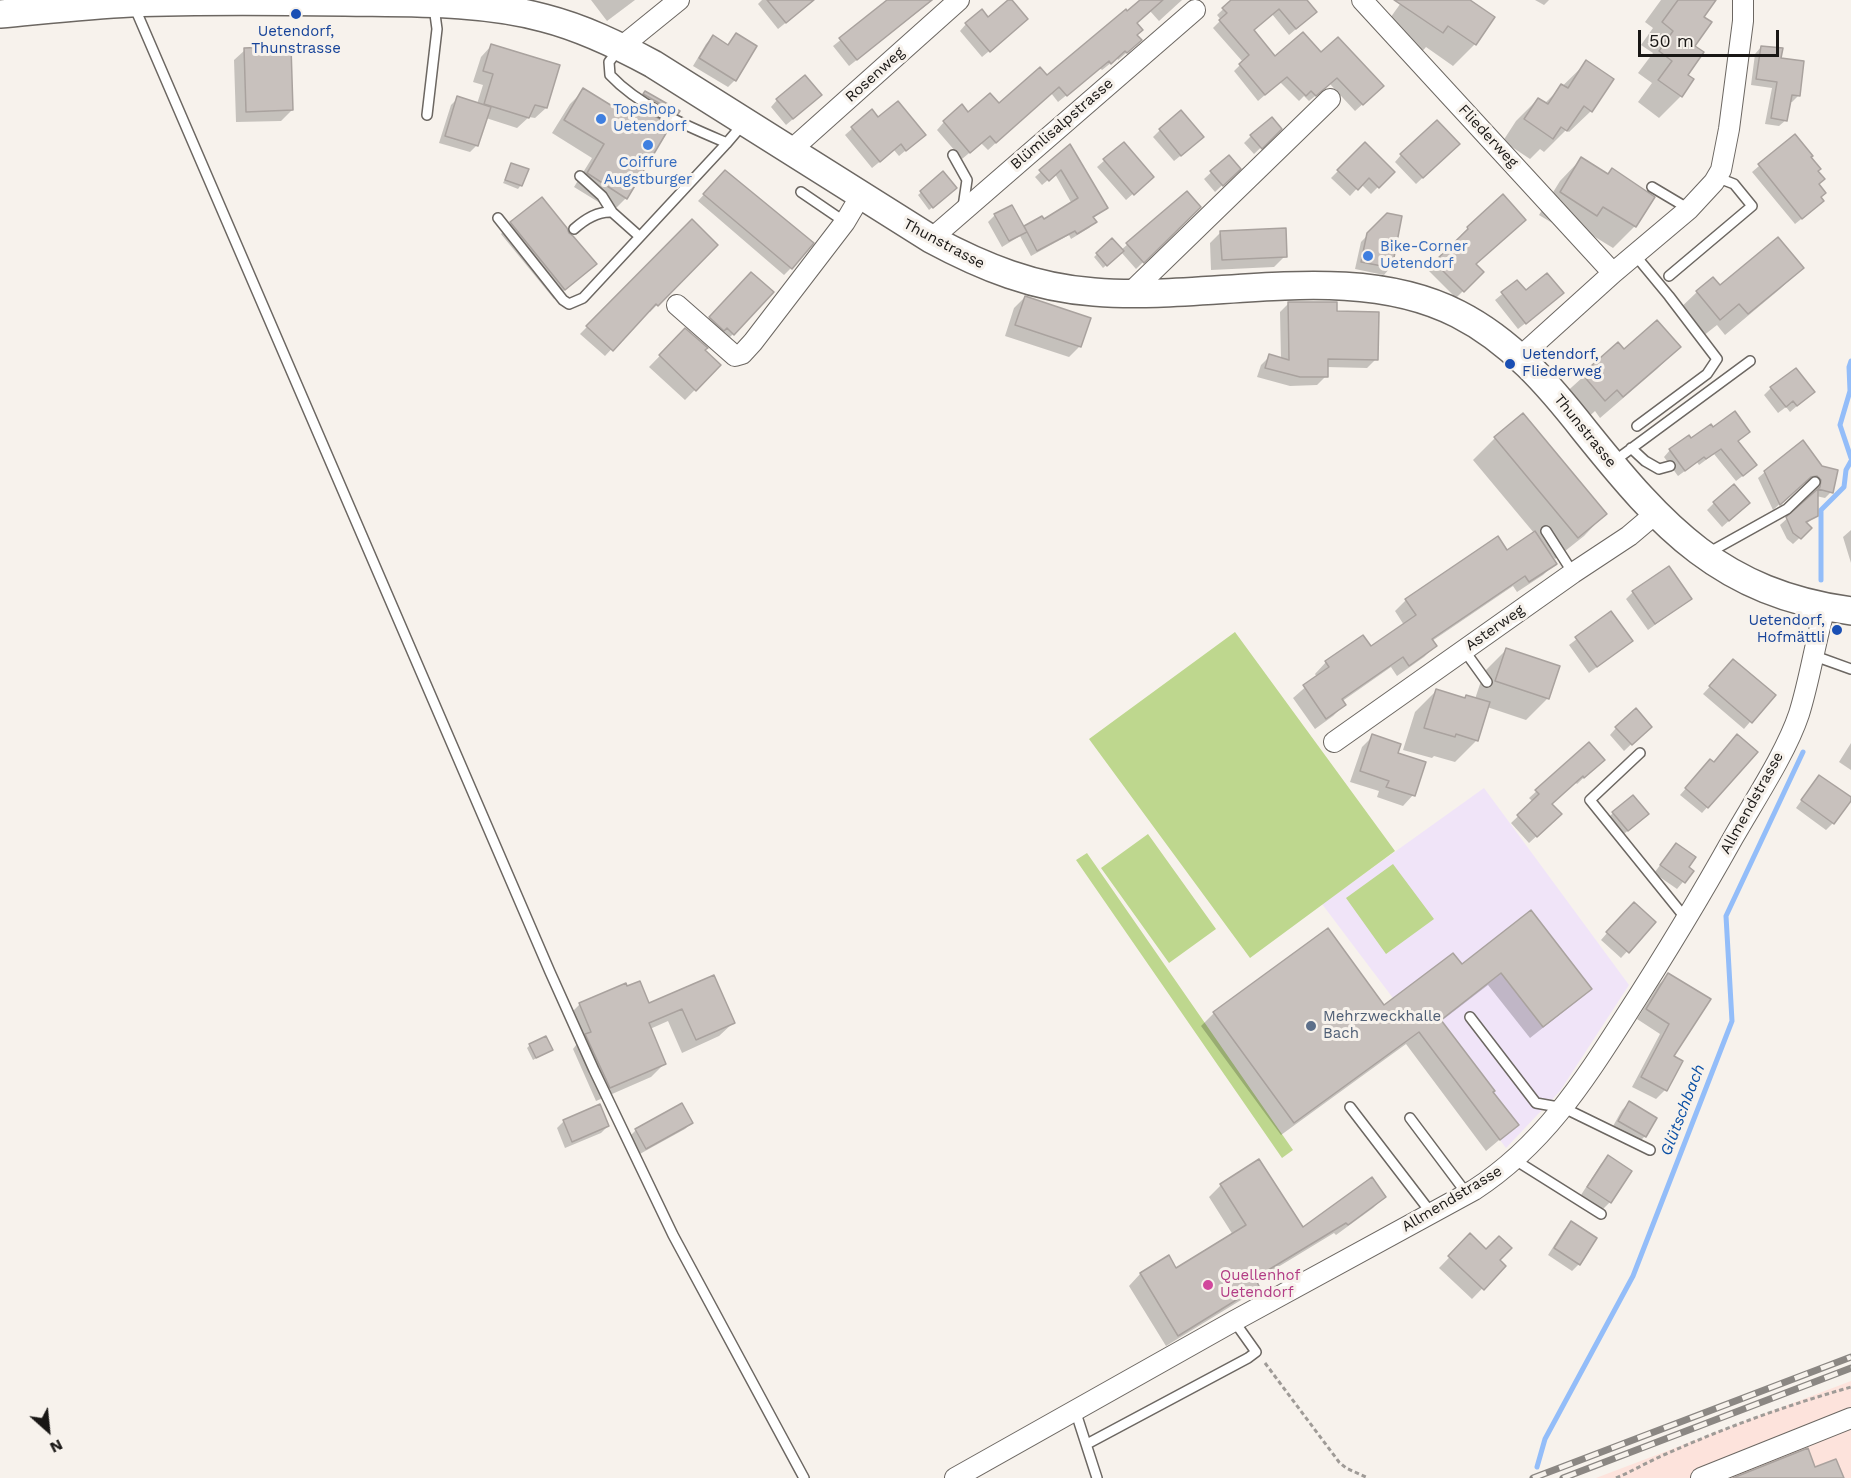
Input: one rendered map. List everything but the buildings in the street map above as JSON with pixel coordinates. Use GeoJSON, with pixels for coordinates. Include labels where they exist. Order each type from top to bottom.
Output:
{"type":"FeatureCollection","features":[{"type":"Feature","properties":{"kind":"main road","name":"Thunstrasse"},"geometry":{"type":"LineString","coordinates":[[0,14],[133,3],[307,2],[514,6],[621,47],[653,64],[931,239],[976,262],[1029,281],[1074,290],[1129,294],[1313,286],[1394,291],[1418,297],[1458,314],[1481,327],[1520,357],[1621,456],[1655,514],[1704,555],[1740,577],[1766,589],[1825,608],[1851,611]]}},
{"type":"Feature","properties":{"kind":"street"},"geometry":{"type":"LineString","coordinates":[[621,47],[679,0]]}},
{"type":"Feature","properties":{"kind":"street","name":"Rosenweg"},"geometry":{"type":"LineString","coordinates":[[790,151],[959,0]]}},
{"type":"Feature","properties":{"kind":"street","name":"Fliederweg"},"geometry":{"type":"LineString","coordinates":[[1362,0],[1613,273]]}},
{"type":"Feature","properties":{"kind":"street"},"geometry":{"type":"LineString","coordinates":[[1520,357],[1613,273],[1689,209],[1705,194],[1716,177],[1726,152],[1743,21],[1743,0]]}},
{"type":"Feature","properties":{"kind":"street","name":"Blümlisalpstrasse"},"geometry":{"type":"LineString","coordinates":[[931,239],[1195,10]]}},
{"type":"Feature","properties":{"kind":"street"},"geometry":{"type":"LineString","coordinates":[[1129,294],[1330,99]]}},
{"type":"Feature","properties":{"kind":"street"},"geometry":{"type":"LineString","coordinates":[[677,305],[735,356],[742,354],[845,222],[861,195]]}},
{"type":"Feature","properties":{"kind":"street","name":"Asterweg"},"geometry":{"type":"LineString","coordinates":[[1334,742],[1629,536],[1655,514]]}},
{"type":"Feature","properties":{"kind":"street","name":"Allmendstrasse"},"geometry":{"type":"LineString","coordinates":[[955,1478],[1467,1194],[1495,1176],[1535,1142],[1564,1108],[1592,1068],[1687,920],[1790,734],[1799,714],[1825,608]]}},
{"type":"Feature","properties":{"kind":"street"},"geometry":{"type":"LineString","coordinates":[[1701,1478],[1851,1418]]}},
{"type":"Feature","properties":{"kind":"lane"},"geometry":{"type":"LineString","coordinates":[[133,3],[540,950],[594,1070],[699,1286],[804,1478]]}},
{"type":"Feature","properties":{"kind":"lane"},"geometry":{"type":"LineString","coordinates":[[427,115],[437,29],[434,4]]}},
{"type":"Feature","properties":{"kind":"lane"},"geometry":{"type":"LineString","coordinates":[[621,47],[609,62],[610,75],[625,91],[675,119],[727,143]]}},
{"type":"Feature","properties":{"kind":"lane"},"geometry":{"type":"LineString","coordinates":[[498,218],[563,300],[569,304],[583,298],[745,122]]}},
{"type":"Feature","properties":{"kind":"lane"},"geometry":{"type":"LineString","coordinates":[[953,155],[967,180],[962,210]]}},
{"type":"Feature","properties":{"kind":"lane"},"geometry":{"type":"LineString","coordinates":[[580,176],[602,196],[612,212],[639,236]]}},
{"type":"Feature","properties":{"kind":"lane"},"geometry":{"type":"LineString","coordinates":[[1669,276],[1752,206],[1734,184],[1716,177]]}},
{"type":"Feature","properties":{"kind":"lane"},"geometry":{"type":"LineString","coordinates":[[1652,187],[1689,209]]}},
{"type":"Feature","properties":{"kind":"lane"},"geometry":{"type":"LineString","coordinates":[[801,192],[845,222]]}},
{"type":"Feature","properties":{"kind":"lane"},"geometry":{"type":"LineString","coordinates":[[574,229],[585,220],[604,212],[612,212]]}},
{"type":"Feature","properties":{"kind":"lane"},"geometry":{"type":"LineString","coordinates":[[1635,255],[1676,304],[1717,359],[1707,374],[1637,426]]}},
{"type":"Feature","properties":{"kind":"lane"},"geometry":{"type":"LineString","coordinates":[[708,319],[742,354]]}},
{"type":"Feature","properties":{"kind":"lane"},"geometry":{"type":"LineString","coordinates":[[1621,456],[1750,361]]}},
{"type":"Feature","properties":{"kind":"lane"},"geometry":{"type":"LineString","coordinates":[[1621,456],[1645,462],[1659,469],[1670,466]]}},
{"type":"Feature","properties":{"kind":"lane"},"geometry":{"type":"LineString","coordinates":[[1704,555],[1787,510],[1815,482]]}},
{"type":"Feature","properties":{"kind":"lane"},"geometry":{"type":"LineString","coordinates":[[1546,531],[1573,573]]}},
{"type":"Feature","properties":{"kind":"lane"},"geometry":{"type":"LineString","coordinates":[[1464,650],[1487,682]]}},
{"type":"Feature","properties":{"kind":"lane"},"geometry":{"type":"LineString","coordinates":[[1812,655],[1851,669]]}},
{"type":"Feature","properties":{"kind":"lane"},"geometry":{"type":"LineString","coordinates":[[1640,753],[1590,800],[1687,920]]}},
{"type":"Feature","properties":{"kind":"lane"},"geometry":{"type":"LineString","coordinates":[[1470,1017],[1536,1103],[1564,1108],[1650,1150]]}},
{"type":"Feature","properties":{"kind":"lane"},"geometry":{"type":"LineString","coordinates":[[1350,1107],[1432,1214]]}},
{"type":"Feature","properties":{"kind":"lane"},"geometry":{"type":"LineString","coordinates":[[1410,1118],[1467,1194]]}},
{"type":"Feature","properties":{"kind":"lane"},"geometry":{"type":"LineString","coordinates":[[1515,1160],[1601,1214]]}},
{"type":"Feature","properties":{"kind":"lane"},"geometry":{"type":"LineString","coordinates":[[1087,1444],[1257,1352],[1234,1322]]}},
{"type":"Feature","properties":{"kind":"lane"},"geometry":{"type":"LineString","coordinates":[[1075,1410],[1097,1478]]}},
{"type":"Feature","properties":{"kind":"path"},"geometry":{"type":"LineString","coordinates":[[1257,1352],[1339,1462],[1346,1468],[1368,1478]]}},
{"type":"Feature","properties":{"kind":"path"},"geometry":{"type":"LineString","coordinates":[[1616,1478],[1667,1453],[1770,1413],[1816,1396],[1851,1387]]}},
{"type":"Feature","properties":{"kind":"shaded area"},"geometry":{"type":"Polygon","coordinates":[[[1484,788],[1629,985],[1560,1091],[1506,1148],[1322,904],[1484,788]]]}},
{"type":"Feature","properties":{"kind":"shaded area"},"geometry":{"type":"Polygon","coordinates":[[[1851,1381],[1851,1478],[1596,1478],[1851,1381]]]}},
{"type":"Feature","properties":{"kind":"green space"},"geometry":{"type":"Polygon","coordinates":[[[1235,632],[1395,851],[1250,958],[1089,739],[1235,632]]]}},
{"type":"Feature","properties":{"kind":"green space"},"geometry":{"type":"Polygon","coordinates":[[[1148,834],[1216,929],[1169,963],[1101,868],[1148,834]]]}},
{"type":"Feature","properties":{"kind":"green space"},"geometry":{"type":"Polygon","coordinates":[[[1087,853],[1293,1150],[1282,1158],[1076,860],[1087,853]]]}},
{"type":"Feature","properties":{"kind":"green space"},"geometry":{"type":"Polygon","coordinates":[[[1393,864],[1434,919],[1386,954],[1346,898],[1393,864]]]}},
{"type":"Feature","properties":{"kind":"waterway","name":"Glütschbach"},"geometry":{"type":"LineString","coordinates":[[1851,361],[1850,391],[1840,425],[1851,458]]}},
{"type":"Feature","properties":{"kind":"waterway","name":"Glütschbach"},"geometry":{"type":"LineString","coordinates":[[1821,580],[1821,510],[1844,487],[1846,470],[1851,461]]}},
{"type":"Feature","properties":{"kind":"waterway","name":"Glütschbach"},"geometry":{"type":"LineString","coordinates":[[1537,1467],[1545,1439],[1633,1276],[1732,1021],[1726,916],[1803,752]]}},
{"type":"Feature","properties":{"kind":"railway"},"geometry":{"type":"LineString","coordinates":[[1533,1478],[1851,1357]]}},
{"type":"Feature","properties":{"kind":"railway"},"geometry":{"type":"LineString","coordinates":[[1563,1478],[1851,1368]]}},
{"type":"Feature","properties":{"kind":"place","name":"Uetendorf, Thunstrasse"},"geometry":{"type":"Point","coordinates":[296,14]}},
{"type":"Feature","properties":{"kind":"place","name":"TopShop Uetendorf"},"geometry":{"type":"Point","coordinates":[601,119]}},
{"type":"Feature","properties":{"kind":"place","name":"Coiffure Augstburger"},"geometry":{"type":"Point","coordinates":[648,145]}},
{"type":"Feature","properties":{"kind":"place","name":"Bike-Corner Uetendorf"},"geometry":{"type":"Point","coordinates":[1368,256]}},
{"type":"Feature","properties":{"kind":"place","name":"Uetendorf, Fliederweg"},"geometry":{"type":"Point","coordinates":[1510,364]}},
{"type":"Feature","properties":{"kind":"place","name":"Uetendorf, Hofmättli"},"geometry":{"type":"Point","coordinates":[1837,630]}},
{"type":"Feature","properties":{"kind":"place","name":"Mehrzweckhalle Bach"},"geometry":{"type":"Point","coordinates":[1311,1026]}},
{"type":"Feature","properties":{"kind":"place","name":"Quellenhof Uetendorf"},"geometry":{"type":"Point","coordinates":[1208,1285]}}]}
